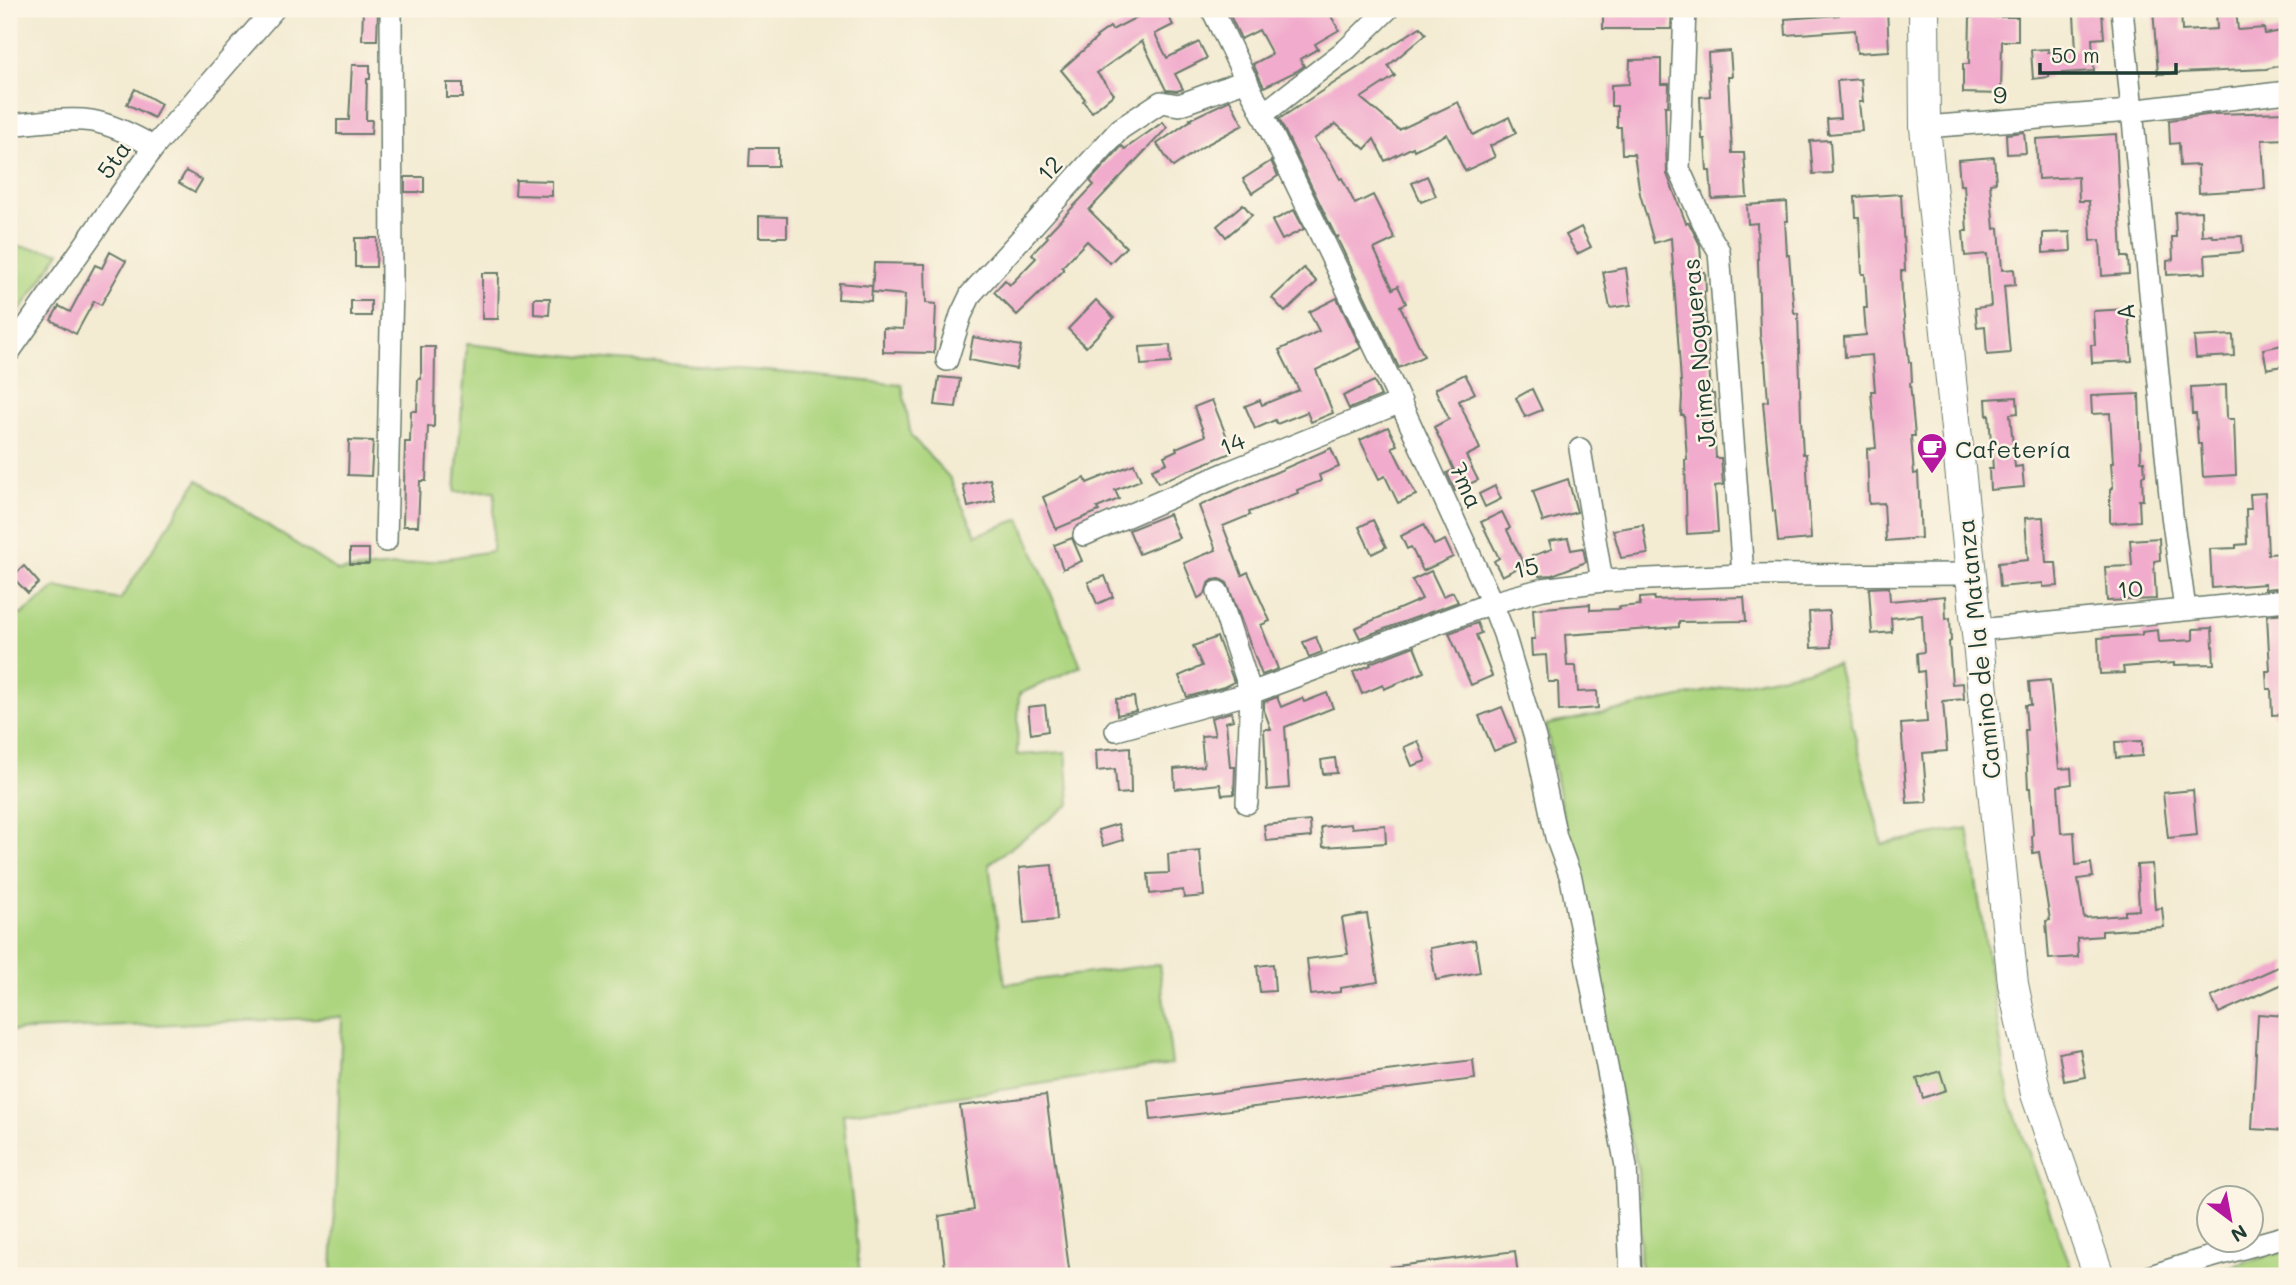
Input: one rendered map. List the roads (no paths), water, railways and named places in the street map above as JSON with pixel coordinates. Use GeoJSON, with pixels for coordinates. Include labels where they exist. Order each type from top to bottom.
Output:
{"type":"FeatureCollection","features":[{"type":"Feature","properties":{"kind":"main road","name":"Camino de la Matanza"},"geometry":{"type":"LineString","coordinates":[[1924,9],[1925,127],[2013,984],[2036,1094],[2099,1276]]}},
{"type":"Feature","properties":{"kind":"street","name":"5ta"},"geometry":{"type":"LineString","coordinates":[[9,352],[153,147],[275,9]]}},
{"type":"Feature","properties":{"kind":"street"},"geometry":{"type":"LineString","coordinates":[[386,541],[392,286],[391,9]]}},
{"type":"Feature","properties":{"kind":"street","name":"7ma"},"geometry":{"type":"LineString","coordinates":[[1212,9],[1401,402],[1504,634],[1535,738],[1556,837],[1571,878],[1626,1166],[1631,1276]]}},
{"type":"Feature","properties":{"kind":"street"},"geometry":{"type":"LineString","coordinates":[[1263,114],[1347,49],[1388,9]]}},
{"type":"Feature","properties":{"kind":"street","name":"Jaime Nogueras"},"geometry":{"type":"LineString","coordinates":[[1685,9],[1679,169],[1719,251],[1743,575]]}},
{"type":"Feature","properties":{"kind":"street","name":"A"},"geometry":{"type":"LineString","coordinates":[[2122,9],[2172,515],[2185,609]]}},
{"type":"Feature","properties":{"kind":"street","name":"12"},"geometry":{"type":"LineString","coordinates":[[947,360],[961,315],[971,294],[1120,129],[1161,102],[1179,106],[1247,80]]}},
{"type":"Feature","properties":{"kind":"street","name":"9"},"geometry":{"type":"LineString","coordinates":[[1925,127],[2130,111],[2287,92]]}},
{"type":"Feature","properties":{"kind":"street"},"geometry":{"type":"LineString","coordinates":[[9,125],[91,121],[134,135],[153,147]]}},
{"type":"Feature","properties":{"kind":"street","name":"14"},"geometry":{"type":"LineString","coordinates":[[1084,535],[1226,473],[1401,402]]}},
{"type":"Feature","properties":{"kind":"street"},"geometry":{"type":"LineString","coordinates":[[1580,449],[1602,581]]}},
{"type":"Feature","properties":{"kind":"street","name":"15"},"geometry":{"type":"LineString","coordinates":[[1116,730],[1251,693],[1492,603],[1543,589],[1602,581],[1743,575],[1970,574]]}},
{"type":"Feature","properties":{"kind":"street"},"geometry":{"type":"LineString","coordinates":[[1218,592],[1251,693],[1247,803]]}},
{"type":"Feature","properties":{"kind":"street","name":"10"},"geometry":{"type":"LineString","coordinates":[[1978,630],[2287,600]]}},
{"type":"Feature","properties":{"kind":"street"},"geometry":{"type":"LineString","coordinates":[[2151,1276],[2287,1236]]}},
{"type":"Feature","properties":{"kind":"place","name":"Cafetería"},"geometry":{"type":"Point","coordinates":[1932,475]}}]}
